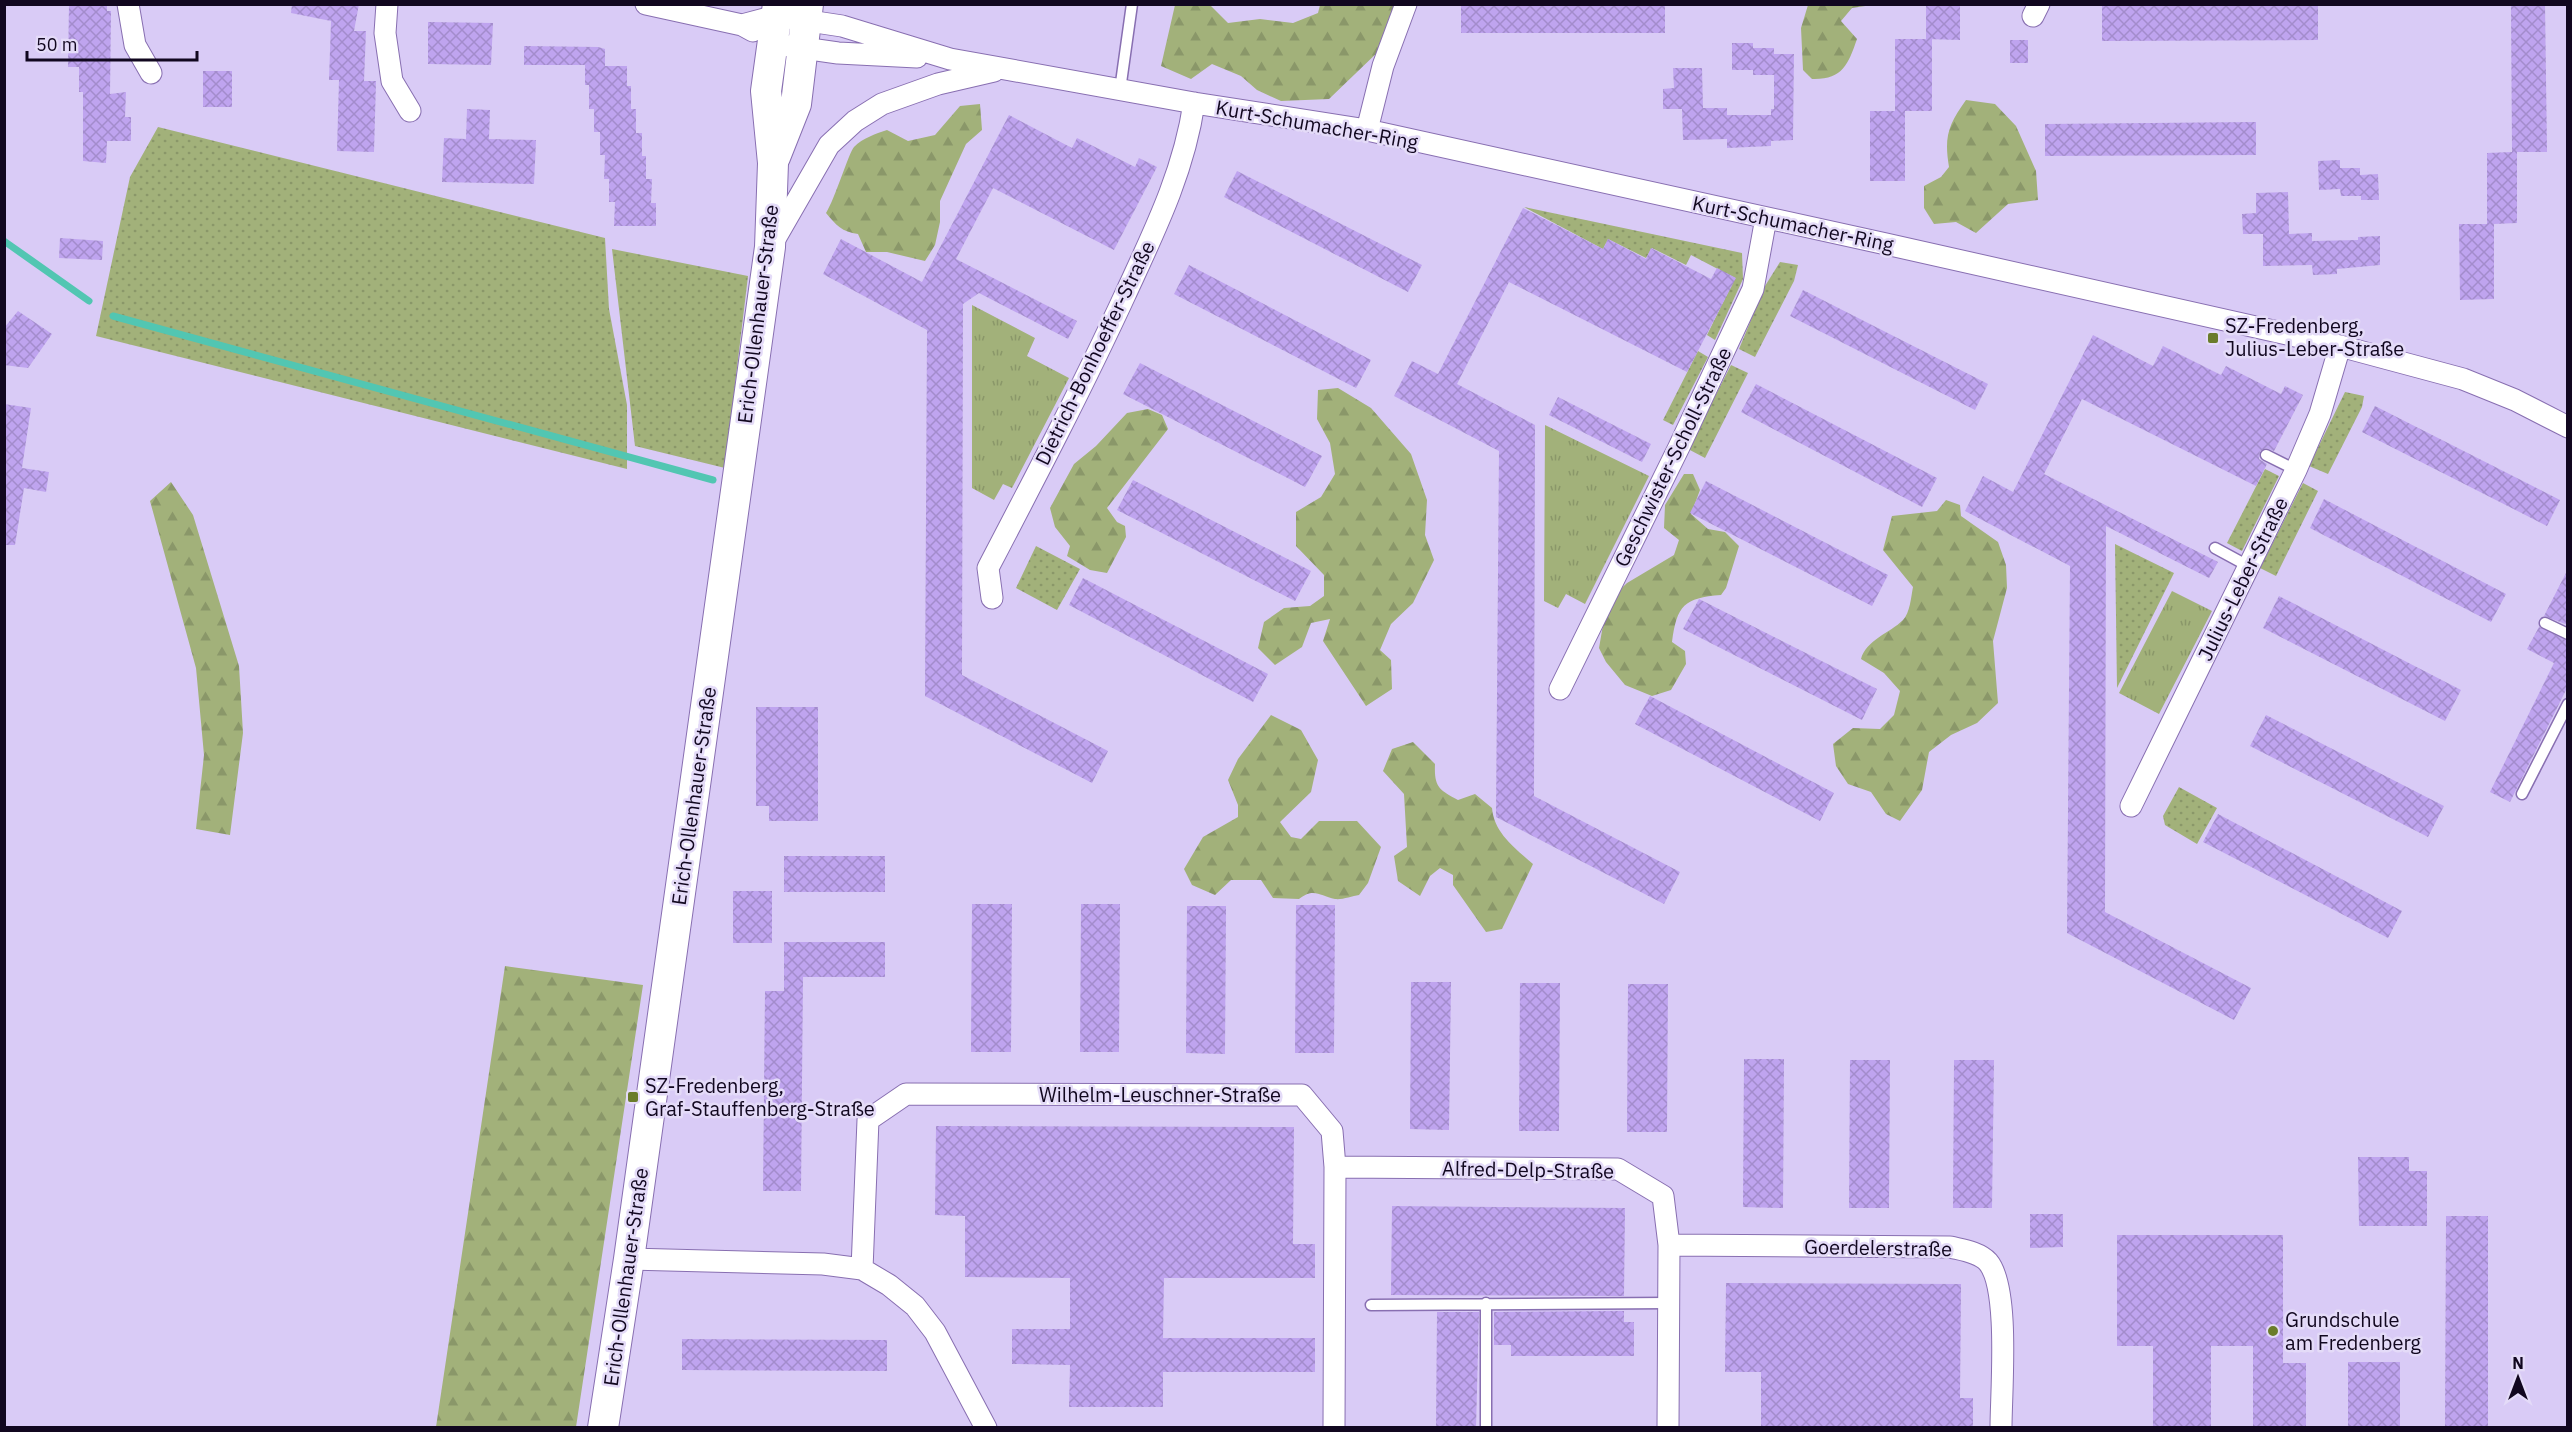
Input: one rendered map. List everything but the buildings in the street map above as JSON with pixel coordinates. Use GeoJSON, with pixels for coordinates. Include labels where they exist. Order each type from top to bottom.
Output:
{"type":"FeatureCollection","features":[{"type":"Feature","properties":{"kind":"street"},"geometry":{"type":"LineString","coordinates":[[128,4],[135,45],[151,73]]}},
{"type":"Feature","properties":{"kind":"street"},"geometry":{"type":"LineString","coordinates":[[387,4],[385,33],[392,81],[410,111]]}},
{"type":"Feature","properties":{"kind":"street"},"geometry":{"type":"LineString","coordinates":[[646,4],[693,9],[742,25],[776,21]]}},
{"type":"Feature","properties":{"kind":"street"},"geometry":{"type":"LineString","coordinates":[[1367,130],[1383,66],[1406,4]]}},
{"type":"Feature","properties":{"kind":"street","name":"Kurt-Schumacher-Ring"},"geometry":{"type":"LineString","coordinates":[[776,21],[806,25],[838,53],[950,59],[1194,103],[1367,130],[2340,346],[2463,379],[2515,400],[2568,427]]}},
{"type":"Feature","properties":{"kind":"street","name":"Erich-Ollenhauer-Straße"},"geometry":{"type":"LineString","coordinates":[[603,1428],[629,1260],[770,247],[773,163],[765,91],[776,21]]}},
{"type":"Feature","properties":{"kind":"street","name":"Erich-Ollenhauer-Straße"},"geometry":{"type":"LineString","coordinates":[[773,163],[796,104],[806,25]]}},
{"type":"Feature","properties":{"kind":"street","name":"Kurt-Schumacher-Ring"},"geometry":{"type":"LineString","coordinates":[[770,247],[829,145],[855,121],[882,104],[938,84],[1005,69]]}},
{"type":"Feature","properties":{"kind":"street","name":"Dietrich-Bonhoeffer-Straße"},"geometry":{"type":"LineString","coordinates":[[992,598],[988,568],[1092,366],[1171,195],[1189,138],[1194,103]]}},
{"type":"Feature","properties":{"kind":"street","name":"Geschwister-Scholl-Straße"},"geometry":{"type":"LineString","coordinates":[[1560,688],[1684,437],[1753,289],[1766,218]]}},
{"type":"Feature","properties":{"kind":"street","name":"Julius-Leber-Straße"},"geometry":{"type":"LineString","coordinates":[[2131,806],[2296,470],[2320,414],[2340,346]]}},
{"type":"Feature","properties":{"kind":"street","name":"Wilhelm-Leuschner-Straße"},"geometry":{"type":"LineString","coordinates":[[862,1269],[868,1120],[906,1094],[1302,1095],[1332,1131],[1335,1167],[1334,1428]]}},
{"type":"Feature","properties":{"kind":"street","name":"Alfred-Delp-Straße"},"geometry":{"type":"LineString","coordinates":[[1335,1167],[1618,1169],[1663,1196],[1669,1245],[1668,1428]]}},
{"type":"Feature","properties":{"kind":"street","name":"Goerdelerstraße"},"geometry":{"type":"LineString","coordinates":[[1669,1245],[1950,1247],[1973,1252],[1988,1261],[1998,1280],[2001,1301],[2001,1428]]}},
{"type":"Feature","properties":{"kind":"street"},"geometry":{"type":"LineString","coordinates":[[629,1260],[822,1264],[862,1269],[889,1285],[915,1306],[935,1332],[986,1428]]}},
{"type":"Feature","properties":{"kind":"lane"},"geometry":{"type":"LineString","coordinates":[[1120,90],[1132,4]]}},
{"type":"Feature","properties":{"kind":"lane"},"geometry":{"type":"LineString","coordinates":[[2266,455],[2296,470]]}},
{"type":"Feature","properties":{"kind":"lane"},"geometry":{"type":"LineString","coordinates":[[2215,548],[2250,567]]}},
{"type":"Feature","properties":{"kind":"lane"},"geometry":{"type":"LineString","coordinates":[[2545,623],[2568,634]]}},
{"type":"Feature","properties":{"kind":"lane"},"geometry":{"type":"LineString","coordinates":[[2522,794],[2568,705]]}},
{"type":"Feature","properties":{"kind":"lane"},"geometry":{"type":"LineString","coordinates":[[1486,1303],[1486,1428]]}},
{"type":"Feature","properties":{"kind":"lane"},"geometry":{"type":"LineString","coordinates":[[1371,1305],[1668,1303]]}},
{"type":"Feature","properties":{"kind":"green space"},"geometry":{"type":"Polygon","coordinates":[[[1175,5],[1210,5],[1228,23],[1260,19],[1293,23],[1318,13],[1320,5],[1396,5],[1381,49],[1329,99],[1281,101],[1257,90],[1241,76],[1212,64],[1191,79],[1161,66],[1175,5]]]}},
{"type":"Feature","properties":{"kind":"green space"},"geometry":{"type":"Polygon","coordinates":[[[1808,5],[1872,5],[1852,8],[1841,21],[1857,39],[1842,69],[1837,74],[1822,79],[1812,79],[1803,70],[1801,28],[1808,5]]]}},
{"type":"Feature","properties":{"kind":"green space"},"geometry":{"type":"Polygon","coordinates":[[[1966,100],[1995,104],[2016,126],[2036,171],[2038,200],[2008,204],[1976,233],[1956,222],[1934,224],[1924,208],[1924,186],[1941,177],[1949,167],[1947,139],[1951,124],[1966,100]]]}},
{"type":"Feature","properties":{"kind":"green space"},"geometry":{"type":"Polygon","coordinates":[[[980,104],[982,130],[966,144],[940,201],[940,222],[935,245],[925,261],[887,252],[866,252],[858,234],[840,227],[826,213],[852,151],[861,141],[887,130],[908,141],[935,135],[960,106],[980,104]]]}},
{"type":"Feature","properties":{"kind":"green space"},"geometry":{"type":"Polygon","coordinates":[[[158,127],[605,238],[609,309],[627,405],[627,469],[96,336],[130,177],[158,127]]]}},
{"type":"Feature","properties":{"kind":"green space"},"geometry":{"type":"Polygon","coordinates":[[[1524,207],[1742,253],[1743,279],[1715,340],[1707,335],[1735,278],[1691,255],[1686,265],[1652,248],[1646,258],[1608,239],[1603,249],[1524,207]]]}},
{"type":"Feature","properties":{"kind":"green space"},"geometry":{"type":"Polygon","coordinates":[[[612,249],[748,276],[725,468],[635,446],[612,249]]]}},
{"type":"Feature","properties":{"kind":"green space"},"geometry":{"type":"Polygon","coordinates":[[[1780,262],[1798,265],[1794,281],[1755,357],[1739,349],[1765,286],[1780,262]]]}},
{"type":"Feature","properties":{"kind":"green space"},"geometry":{"type":"Polygon","coordinates":[[[972,305],[1035,338],[1027,356],[1069,378],[1012,488],[1003,484],[994,500],[972,488],[972,305]]]}},
{"type":"Feature","properties":{"kind":"green space"},"geometry":{"type":"Polygon","coordinates":[[[1698,351],[1708,357],[1673,425],[1663,420],[1698,351]]]}},
{"type":"Feature","properties":{"kind":"green space"},"geometry":{"type":"Polygon","coordinates":[[[1731,365],[1748,373],[1705,458],[1688,449],[1731,365]]]}},
{"type":"Feature","properties":{"kind":"green space"},"geometry":{"type":"Polygon","coordinates":[[[1338,388],[1371,408],[1411,454],[1427,500],[1425,535],[1434,560],[1413,603],[1391,624],[1380,650],[1391,660],[1392,689],[1366,706],[1323,641],[1330,619],[1311,623],[1302,647],[1275,665],[1258,648],[1264,622],[1284,608],[1310,606],[1324,596],[1324,575],[1296,546],[1296,512],[1321,497],[1335,474],[1330,443],[1317,419],[1318,390],[1338,388]]]}},
{"type":"Feature","properties":{"kind":"green space"},"geometry":{"type":"Polygon","coordinates":[[[2345,392],[2364,396],[2362,407],[2328,474],[2309,466],[2345,392]]]}},
{"type":"Feature","properties":{"kind":"green space"},"geometry":{"type":"Polygon","coordinates":[[[1148,409],[1162,415],[1168,429],[1107,508],[1117,522],[1125,526],[1126,537],[1107,573],[1090,570],[1067,556],[1070,546],[1055,527],[1050,508],[1074,464],[1096,446],[1127,413],[1148,409]]]}},
{"type":"Feature","properties":{"kind":"green space"},"geometry":{"type":"Polygon","coordinates":[[[1545,425],[1649,476],[1585,604],[1566,594],[1558,608],[1544,601],[1545,425]]]}},
{"type":"Feature","properties":{"kind":"green space"},"geometry":{"type":"Polygon","coordinates":[[[2265,469],[2279,476],[2242,551],[2227,543],[2265,469]]]}},
{"type":"Feature","properties":{"kind":"green space"},"geometry":{"type":"Polygon","coordinates":[[[1684,474],[1693,474],[1700,490],[1691,514],[1708,529],[1725,532],[1739,546],[1726,588],[1721,595],[1698,598],[1684,606],[1680,612],[1672,642],[1685,651],[1686,664],[1671,690],[1652,696],[1625,685],[1606,662],[1599,648],[1607,602],[1627,583],[1674,555],[1679,540],[1664,528],[1665,505],[1684,474]]]}},
{"type":"Feature","properties":{"kind":"green space"},"geometry":{"type":"Polygon","coordinates":[[[171,482],[193,515],[239,666],[243,733],[230,835],[196,829],[204,755],[196,668],[150,501],[171,482]]]}},
{"type":"Feature","properties":{"kind":"green space"},"geometry":{"type":"Polygon","coordinates":[[[2303,483],[2318,491],[2276,576],[2260,568],[2303,483]]]}},
{"type":"Feature","properties":{"kind":"green space"},"geometry":{"type":"Polygon","coordinates":[[[1946,500],[1960,505],[1961,516],[1998,542],[2006,565],[2007,588],[1993,641],[1998,703],[1977,723],[1951,735],[1929,752],[1922,790],[1900,821],[1886,814],[1871,792],[1848,784],[1836,766],[1833,744],[1853,728],[1880,729],[1894,715],[1900,691],[1884,673],[1861,659],[1873,642],[1903,620],[1910,605],[1913,587],[1883,550],[1892,516],[1937,511],[1946,500]]]}},
{"type":"Feature","properties":{"kind":"green space"},"geometry":{"type":"Polygon","coordinates":[[[2115,544],[2174,573],[2117,688],[2115,544]]]}},
{"type":"Feature","properties":{"kind":"green space"},"geometry":{"type":"Polygon","coordinates":[[[1036,546],[1080,569],[1057,610],[1016,588],[1036,546]]]}},
{"type":"Feature","properties":{"kind":"green space"},"geometry":{"type":"Polygon","coordinates":[[[2172,591],[2212,611],[2159,714],[2119,693],[2172,591]]]}},
{"type":"Feature","properties":{"kind":"green space"},"geometry":{"type":"Polygon","coordinates":[[[1271,715],[1301,730],[1318,760],[1311,792],[1280,822],[1291,837],[1301,839],[1319,821],[1357,821],[1381,847],[1368,883],[1359,895],[1338,899],[1313,893],[1299,899],[1273,898],[1261,880],[1231,880],[1215,895],[1192,885],[1184,869],[1203,837],[1238,817],[1238,805],[1228,780],[1238,759],[1271,715]]]}},
{"type":"Feature","properties":{"kind":"green space"},"geometry":{"type":"Polygon","coordinates":[[[1413,742],[1435,764],[1439,787],[1458,800],[1475,794],[1492,808],[1497,825],[1506,839],[1533,864],[1502,929],[1486,932],[1453,885],[1453,875],[1440,868],[1430,876],[1420,896],[1398,881],[1394,856],[1407,847],[1404,794],[1383,771],[1392,749],[1413,742]]]}},
{"type":"Feature","properties":{"kind":"green space"},"geometry":{"type":"Polygon","coordinates":[[[2179,787],[2217,808],[2197,844],[2165,825],[2163,816],[2179,787]]]}},
{"type":"Feature","properties":{"kind":"green space"},"geometry":{"type":"Polygon","coordinates":[[[505,966],[643,985],[576,1427],[436,1427],[505,966]]]}},
{"type":"Feature","properties":{"kind":"waterway"},"geometry":{"type":"LineString","coordinates":[[4,241],[89,301]]}},
{"type":"Feature","properties":{"kind":"waterway"},"geometry":{"type":"LineString","coordinates":[[113,316],[713,480]]}},
{"type":"Feature","properties":{"kind":"place","name":"SZ-Fredenberg, Julius-Leber-Straße"},"geometry":{"type":"Point","coordinates":[2213,338]}},
{"type":"Feature","properties":{"kind":"place","name":"SZ-Fredenberg, Graf-Stauffenberg-Straße"},"geometry":{"type":"Point","coordinates":[633,1097]}},
{"type":"Feature","properties":{"kind":"place","name":"Grundschule am Fredenberg"},"geometry":{"type":"Point","coordinates":[2273,1331]}}]}
